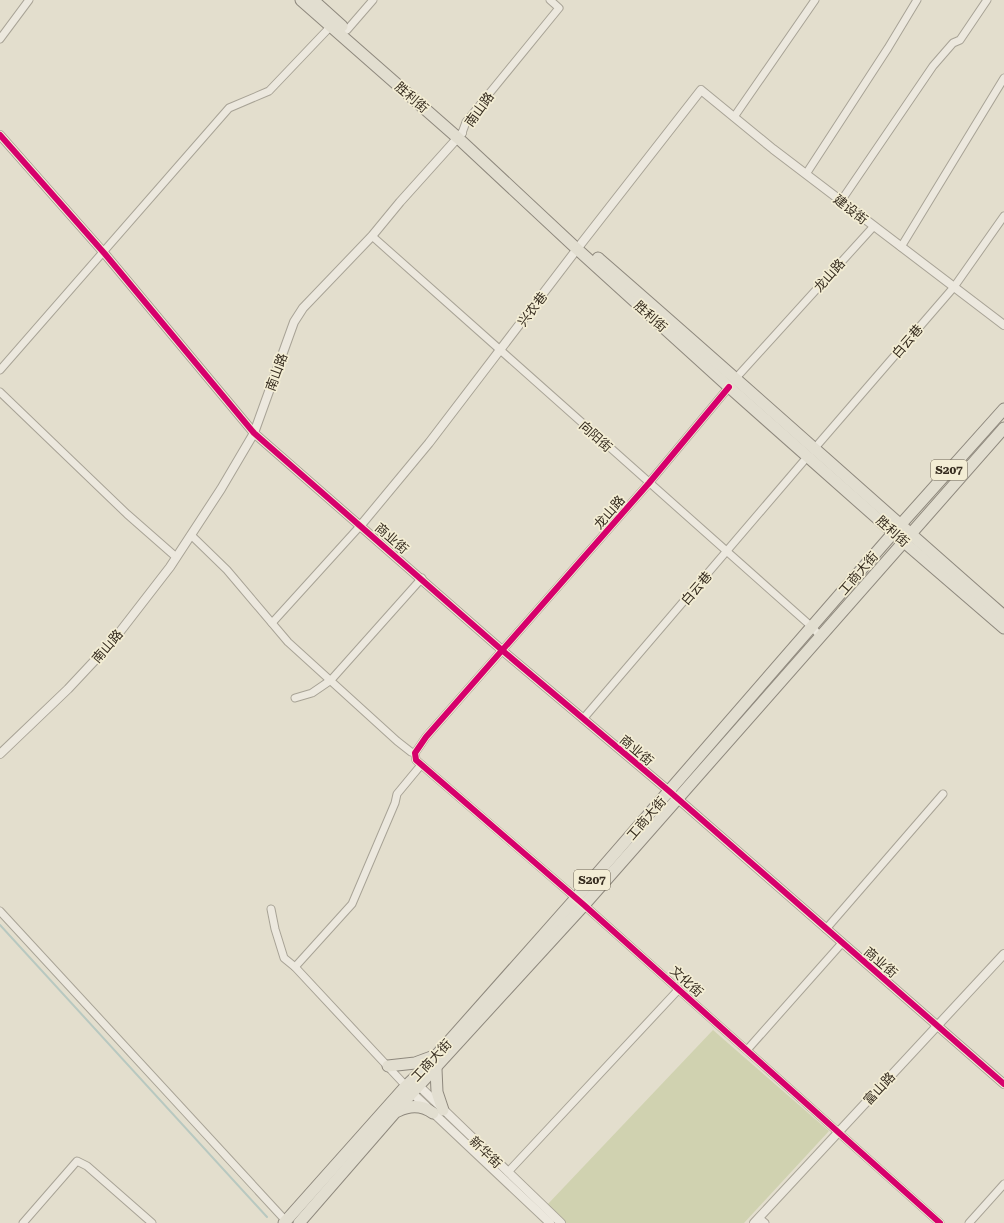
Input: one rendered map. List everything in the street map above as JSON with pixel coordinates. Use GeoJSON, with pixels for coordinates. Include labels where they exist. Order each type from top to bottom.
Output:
{"type":"FeatureCollection","features":[{"type":"Feature","properties":{"kind":"main road","name":"胜利街"},"geometry":{"type":"LineString","coordinates":[[301,0],[460,135]]}},
{"type":"Feature","properties":{"kind":"main road","name":"胜利街"},"geometry":{"type":"LineString","coordinates":[[313,0],[579,247],[897,528],[1004,628]]}},
{"type":"Feature","properties":{"kind":"main road","name":"工商大街"},"geometry":{"type":"LineString","coordinates":[[285,1222],[413,1086],[436,1069],[580,902],[669,791],[897,528],[1004,409]]}},
{"type":"Feature","properties":{"kind":"main road","name":"工商大街"},"geometry":{"type":"LineString","coordinates":[[299,1223],[394,1114],[413,1086],[438,1054],[677,799],[1004,428]]}},
{"type":"Feature","properties":{"kind":"main road","name":"胜利街"},"geometry":{"type":"LineString","coordinates":[[907,538],[1004,616]]}},
{"type":"Feature","properties":{"kind":"main road"},"geometry":{"type":"LineString","coordinates":[[388,1066],[416,1063],[438,1054]]}},
{"type":"Feature","properties":{"kind":"main road"},"geometry":{"type":"LineString","coordinates":[[394,1114],[402,1109],[416,1106],[438,1111],[436,1069]]}},
{"type":"Feature","properties":{"kind":"street"},"geometry":{"type":"LineString","coordinates":[[0,39],[29,0]]}},
{"type":"Feature","properties":{"kind":"street"},"geometry":{"type":"LineString","coordinates":[[347,30],[373,0]]}},
{"type":"Feature","properties":{"kind":"street","name":"南山路"},"geometry":{"type":"LineString","coordinates":[[0,754],[68,689],[112,642],[176,557],[221,490],[254,433],[294,322],[303,308],[372,236],[400,202],[460,135],[466,122],[559,8],[550,0]]}},
{"type":"Feature","properties":{"kind":"street"},"geometry":{"type":"LineString","coordinates":[[734,117],[815,0]]}},
{"type":"Feature","properties":{"kind":"street"},"geometry":{"type":"LineString","coordinates":[[806,174],[888,48],[917,0]]}},
{"type":"Feature","properties":{"kind":"street"},"geometry":{"type":"LineString","coordinates":[[841,200],[933,66],[953,43],[960,40],[987,0]]}},
{"type":"Feature","properties":{"kind":"street"},"geometry":{"type":"LineString","coordinates":[[0,370],[229,108],[269,91],[331,26]]}},
{"type":"Feature","properties":{"kind":"street"},"geometry":{"type":"LineString","coordinates":[[901,246],[1004,78]]}},
{"type":"Feature","properties":{"kind":"street","name":"建设街"},"geometry":{"type":"LineString","coordinates":[[701,90],[806,174],[1004,325]]}},
{"type":"Feature","properties":{"kind":"street","name":"兴农巷"},"geometry":{"type":"LineString","coordinates":[[361,525],[429,443],[701,90]]}},
{"type":"Feature","properties":{"kind":"street","name":"商业街"},"geometry":{"type":"LineString","coordinates":[[0,135],[105,254],[254,433],[503,650],[669,791],[1004,1084]]}},
{"type":"Feature","properties":{"kind":"street","name":"白云巷"},"geometry":{"type":"LineString","coordinates":[[583,719],[811,452],[954,288],[1004,216]]}},
{"type":"Feature","properties":{"kind":"street","name":"龙山路"},"geometry":{"type":"LineString","coordinates":[[295,967],[352,904],[397,794],[417,759],[426,737],[649,483],[733,383],[874,226]]}},
{"type":"Feature","properties":{"kind":"street","name":"向阳街"},"geometry":{"type":"LineString","coordinates":[[372,236],[812,627],[820,637]]}},
{"type":"Feature","properties":{"kind":"street"},"geometry":{"type":"LineString","coordinates":[[0,392],[127,514],[176,557]]}},
{"type":"Feature","properties":{"kind":"street"},"geometry":{"type":"LineString","coordinates":[[272,623],[361,525]]}},
{"type":"Feature","properties":{"kind":"street","name":"文化街"},"geometry":{"type":"LineString","coordinates":[[191,535],[226,570],[288,642],[417,759],[679,989],[940,1223]]}},
{"type":"Feature","properties":{"kind":"street"},"geometry":{"type":"LineString","coordinates":[[295,698],[312,693],[331,680],[422,578]]}},
{"type":"Feature","properties":{"kind":"street"},"geometry":{"type":"LineString","coordinates":[[826,929],[943,794]]}},
{"type":"Feature","properties":{"kind":"street"},"geometry":{"type":"LineString","coordinates":[[271,910],[284,958],[295,967],[388,1066],[413,1086]]}},
{"type":"Feature","properties":{"kind":"street"},"geometry":{"type":"LineString","coordinates":[[0,911],[285,1222]]}},
{"type":"Feature","properties":{"kind":"street"},"geometry":{"type":"LineString","coordinates":[[747,1050],[842,943]]}},
{"type":"Feature","properties":{"kind":"street","name":"富山路"},"geometry":{"type":"LineString","coordinates":[[759,1221],[838,1132],[1004,954]]}},
{"type":"Feature","properties":{"kind":"street"},"geometry":{"type":"LineString","coordinates":[[508,1172],[679,989]]}},
{"type":"Feature","properties":{"kind":"street","name":"新华街"},"geometry":{"type":"LineString","coordinates":[[413,1086],[550,1223]]}},
{"type":"Feature","properties":{"kind":"street","name":"新华街"},"geometry":{"type":"LineString","coordinates":[[438,1111],[508,1172],[560,1223]]}},
{"type":"Feature","properties":{"kind":"street"},"geometry":{"type":"LineString","coordinates":[[23,1223],[77,1161],[87,1166],[152,1223]]}},
{"type":"Feature","properties":{"kind":"street"},"geometry":{"type":"LineString","coordinates":[[969,1223],[1004,1184]]}},
{"type":"Feature","properties":{"kind":"green space"},"geometry":{"type":"Polygon","coordinates":[[[713,1030],[829,1131],[744,1223],[566,1223],[547,1205],[713,1030]]]}},
{"type":"Feature","properties":{"kind":"waterway"},"geometry":{"type":"LineString","coordinates":[[0,925],[267,1217]]}},
{"type":"Feature","properties":{"kind":"cycle path"},"geometry":{"type":"LineString","coordinates":[[0,135],[105,254],[254,433],[503,651],[669,791],[1004,1084]]}},
{"type":"Feature","properties":{"kind":"cycle path"},"geometry":{"type":"LineString","coordinates":[[729,387],[649,483],[426,737],[415,753],[416,760],[584,905],[940,1223]]}}]}
